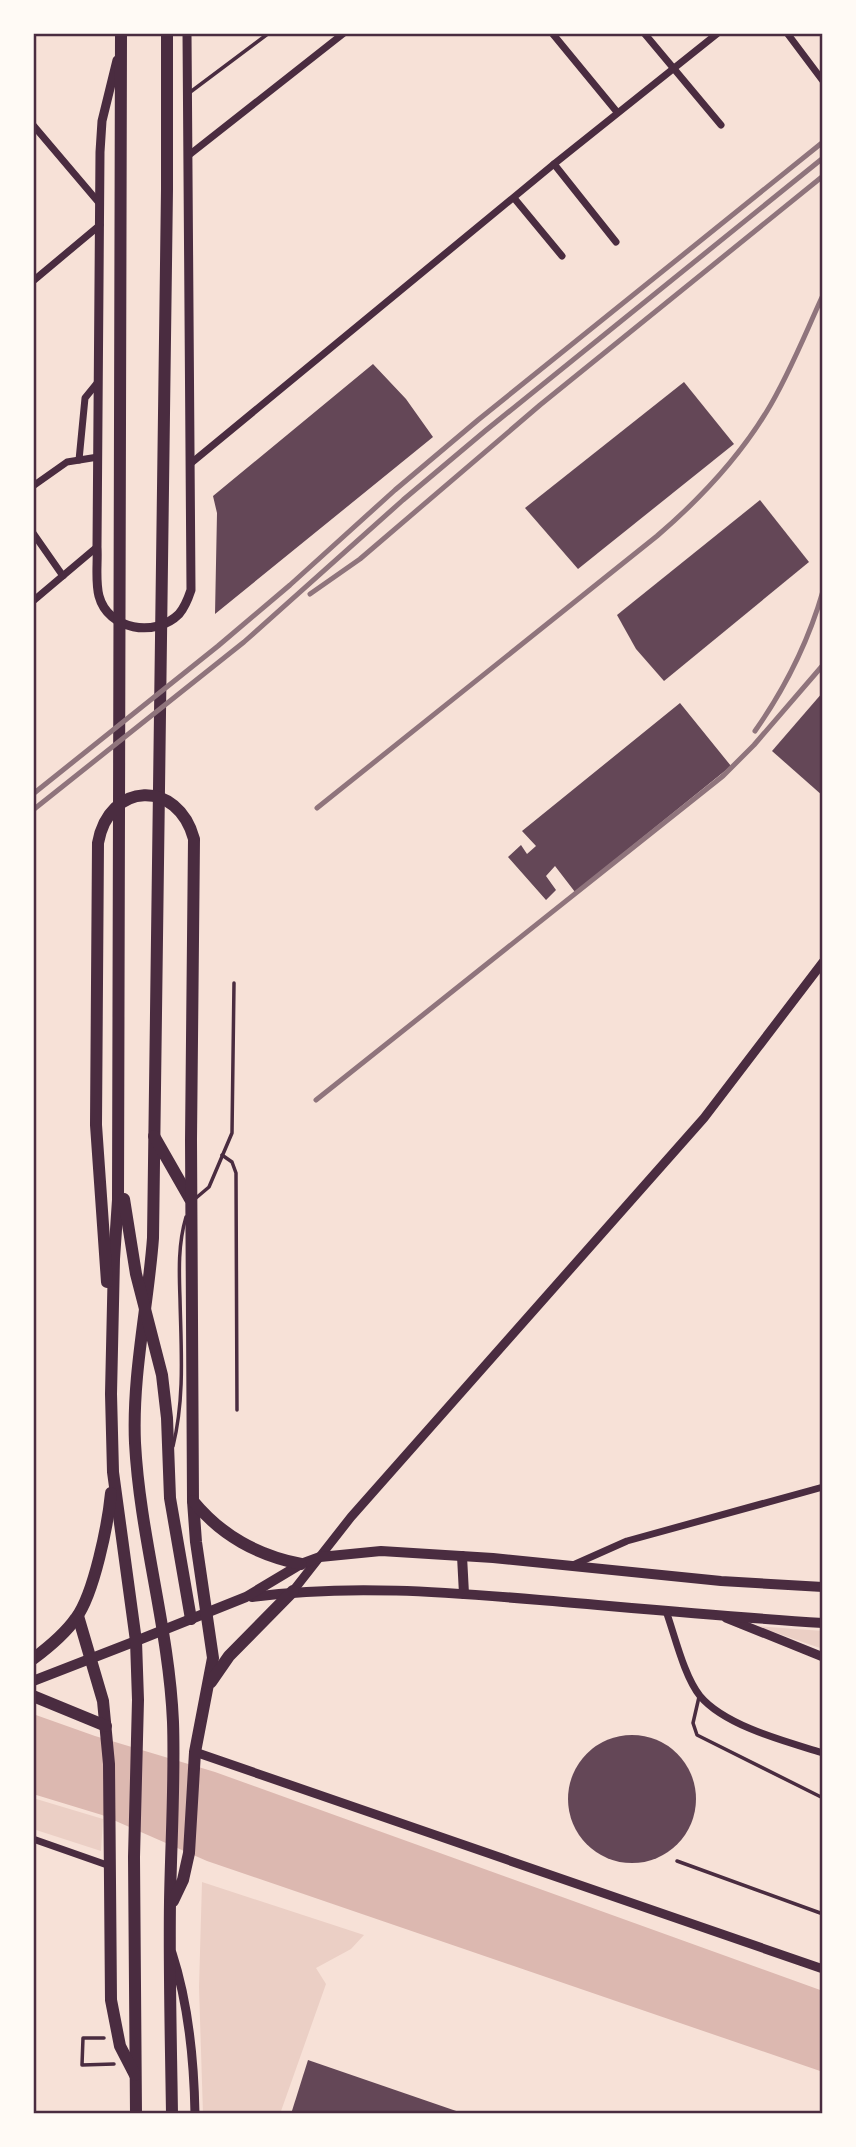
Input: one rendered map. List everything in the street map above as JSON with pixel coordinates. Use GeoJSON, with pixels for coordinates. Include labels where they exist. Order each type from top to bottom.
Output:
{"type":"FeatureCollection","features":[{"type":"Feature","properties":{"kind":"highway"},"geometry":{"type":"LineString","coordinates":[[167,33],[153,1238],[136,1383],[135,1442],[142,1506],[170,1682],[173,1742],[170,1907],[172,2114]]}},
{"type":"Feature","properties":{"kind":"highway"},"geometry":{"type":"LineString","coordinates":[[121,38],[119,1160],[112,1321],[113,1472],[136,1641],[136,2114]]}},
{"type":"Feature","properties":{"kind":"highway"},"geometry":{"type":"LineString","coordinates":[[112,1321],[101,1226],[96,1138],[96,860],[100,827],[109,813],[121,802],[136,796],[160,798],[181,810],[194,839],[193,1501],[196,1542],[213,1658],[202,1708],[191,1783],[189,1853],[183,1880],[170,1907]]}},
{"type":"Feature","properties":{"kind":"highway"},"geometry":{"type":"LineString","coordinates":[[154,1135],[192,1203]]}},
{"type":"Feature","properties":{"kind":"highway"},"geometry":{"type":"LineString","coordinates":[[119,1160],[129,1232],[163,1386],[167,1418],[167,1469],[191,1619]]}},
{"type":"Feature","properties":{"kind":"highway"},"geometry":{"type":"LineString","coordinates":[[33,1659],[50,1646],[78,1616],[101,1548],[113,1472]]}},
{"type":"Feature","properties":{"kind":"highway"},"geometry":{"type":"LineString","coordinates":[[193,1501],[214,1524],[240,1543],[280,1559],[302,1564]]}},
{"type":"Feature","properties":{"kind":"highway"},"geometry":{"type":"LineString","coordinates":[[208,1685],[229,1656],[293,1591]]}},
{"type":"Feature","properties":{"kind":"highway"},"geometry":{"type":"LineString","coordinates":[[78,1616],[103,1701],[106,1726],[110,1816],[111,2000],[115,2029],[136,2078]]}},
{"type":"Feature","properties":{"kind":"highway"},"geometry":{"type":"LineString","coordinates":[[33,1696],[106,1726]]}},
{"type":"Feature","properties":{"kind":"main road"},"geometry":{"type":"LineString","coordinates":[[36,1678],[246,1597],[302,1564],[320,1557],[381,1551],[462,1556],[721,1581],[823,1585]]}},
{"type":"Feature","properties":{"kind":"main road"},"geometry":{"type":"LineString","coordinates":[[462,1556],[464,1594]]}},
{"type":"Feature","properties":{"kind":"main road"},"geometry":{"type":"LineString","coordinates":[[246,1597],[293,1591],[387,1590],[823,1623]]}},
{"type":"Feature","properties":{"kind":"street"},"geometry":{"type":"LineString","coordinates":[[121,38],[102,121],[97,547],[99,596],[108,612],[118,621],[143,629],[169,622],[187,603],[191,590],[187,33]]}},
{"type":"Feature","properties":{"kind":"street"},"geometry":{"type":"LineString","coordinates":[[189,156],[344,33]]}},
{"type":"Feature","properties":{"kind":"street"},"geometry":{"type":"LineString","coordinates":[[552,33],[617,112]]}},
{"type":"Feature","properties":{"kind":"street"},"geometry":{"type":"LineString","coordinates":[[644,33],[721,125]]}},
{"type":"Feature","properties":{"kind":"street"},"geometry":{"type":"LineString","coordinates":[[190,464],[617,112],[718,33]]}},
{"type":"Feature","properties":{"kind":"street"},"geometry":{"type":"LineString","coordinates":[[787,33],[823,81]]}},
{"type":"Feature","properties":{"kind":"street"},"geometry":{"type":"LineString","coordinates":[[33,125],[100,204]]}},
{"type":"Feature","properties":{"kind":"street"},"geometry":{"type":"LineString","coordinates":[[554,164],[616,242]]}},
{"type":"Feature","properties":{"kind":"street"},"geometry":{"type":"LineString","coordinates":[[514,198],[562,256]]}},
{"type":"Feature","properties":{"kind":"street"},"geometry":{"type":"LineString","coordinates":[[33,281],[100,225]]}},
{"type":"Feature","properties":{"kind":"street"},"geometry":{"type":"LineString","coordinates":[[79,460],[85,398],[99,382]]}},
{"type":"Feature","properties":{"kind":"street"},"geometry":{"type":"LineString","coordinates":[[33,486],[67,462],[98,457]]}},
{"type":"Feature","properties":{"kind":"street"},"geometry":{"type":"LineString","coordinates":[[33,533],[63,576]]}},
{"type":"Feature","properties":{"kind":"street"},"geometry":{"type":"LineString","coordinates":[[33,601],[97,547]]}},
{"type":"Feature","properties":{"kind":"street"},"geometry":{"type":"LineString","coordinates":[[293,1591],[378,1485],[704,1118],[823,962]]}},
{"type":"Feature","properties":{"kind":"street"},"geometry":{"type":"LineString","coordinates":[[571,1566],[627,1541],[823,1487]]}},
{"type":"Feature","properties":{"kind":"street"},"geometry":{"type":"LineString","coordinates":[[666,1611],[684,1663],[699,1695],[730,1719],[823,1753]]}},
{"type":"Feature","properties":{"kind":"street"},"geometry":{"type":"LineString","coordinates":[[721,1616],[823,1657]]}},
{"type":"Feature","properties":{"kind":"street"},"geometry":{"type":"LineString","coordinates":[[195,1752],[823,1969]]}},
{"type":"Feature","properties":{"kind":"street"},"geometry":{"type":"LineString","coordinates":[[33,1839],[110,1866]]}},
{"type":"Feature","properties":{"kind":"street"},"geometry":{"type":"LineString","coordinates":[[170,1945],[182,1984],[193,2062],[195,2114]]}},
{"type":"Feature","properties":{"kind":"lane"},"geometry":{"type":"LineString","coordinates":[[189,93],[269,33]]}},
{"type":"Feature","properties":{"kind":"lane"},"geometry":{"type":"LineString","coordinates":[[167,1469],[176,1436],[180,1401],[180,1243],[192,1203],[209,1186],[232,1133],[234,983]]}},
{"type":"Feature","properties":{"kind":"lane"},"geometry":{"type":"LineString","coordinates":[[222,1155],[232,1162],[236,1173],[237,1410]]}},
{"type":"Feature","properties":{"kind":"lane"},"geometry":{"type":"LineString","coordinates":[[699,1695],[693,1723],[697,1735],[823,1798]]}},
{"type":"Feature","properties":{"kind":"lane"},"geometry":{"type":"LineString","coordinates":[[677,1861],[823,1914]]}},
{"type":"Feature","properties":{"kind":"path"},"geometry":{"type":"LineString","coordinates":[[83,2038],[82,2065],[129,2064]]}},
{"type":"Feature","properties":{"kind":"shaded area"},"geometry":{"type":"Polygon","coordinates":[[[756,1626],[823,1631],[823,1649],[756,1626]]]}},
{"type":"Feature","properties":{"kind":"shaded area"},"geometry":{"type":"Polygon","coordinates":[[[33,1714],[95,1736],[215,1772],[823,1991],[823,2072],[207,1861],[102,1815],[33,1794],[33,1714]]]}},
{"type":"Feature","properties":{"kind":"shaded area"},"geometry":{"type":"Polygon","coordinates":[[[33,1798],[103,1819],[101,1851],[33,1829],[33,1798]]]}},
{"type":"Feature","properties":{"kind":"shaded area"},"geometry":{"type":"Polygon","coordinates":[[[202,1882],[364,1935],[351,1949],[316,1968],[326,1984],[280,2114],[203,2114],[199,1987],[202,1882]]]}},
{"type":"Feature","properties":{"kind":"building"},"geometry":{"type":"Polygon","coordinates":[[[373,364],[406,399],[433,437],[215,614],[217,513],[213,496],[373,364]]]}},
{"type":"Feature","properties":{"kind":"building"},"geometry":{"type":"Polygon","coordinates":[[[684,382],[734,444],[578,569],[525,508],[684,382]]]}},
{"type":"Feature","properties":{"kind":"building"},"geometry":{"type":"Polygon","coordinates":[[[760,500],[809,562],[664,681],[636,649],[617,615],[760,500]]]}},
{"type":"Feature","properties":{"kind":"building"},"geometry":{"type":"Polygon","coordinates":[[[823,692],[823,796],[772,751],[823,692]]]}},
{"type":"Feature","properties":{"kind":"building"},"geometry":{"type":"Polygon","coordinates":[[[680,703],[731,766],[575,892],[555,866],[546,876],[556,890],[546,900],[508,857],[521,845],[527,854],[536,846],[522,831],[680,703]]]}},
{"type":"Feature","properties":{"kind":"building"},"geometry":{"type":"Polygon","coordinates":[[[632,1735],[657,1740],[677,1754],[691,1774],[696,1799],[691,1824],[677,1844],[657,1858],[632,1863],[607,1858],[587,1844],[573,1824],[568,1799],[573,1774],[587,1754],[607,1740],[632,1735]]]}},
{"type":"Feature","properties":{"kind":"building"},"geometry":{"type":"Polygon","coordinates":[[[308,2060],[462,2113],[462,2114],[291,2114],[308,2060]]]}},
{"type":"Feature","properties":{"kind":"railway"},"geometry":{"type":"LineString","coordinates":[[33,794],[218,646],[478,420],[823,142]]}},
{"type":"Feature","properties":{"kind":"railway"},"geometry":{"type":"LineString","coordinates":[[33,810],[244,642],[403,500],[485,431],[823,158]]}},
{"type":"Feature","properties":{"kind":"railway"},"geometry":{"type":"LineString","coordinates":[[310,594],[360,559],[540,405],[823,176]]}},
{"type":"Feature","properties":{"kind":"railway"},"geometry":{"type":"LineString","coordinates":[[317,808],[657,536],[703,493],[731,462],[767,411],[790,369],[823,295]]}},
{"type":"Feature","properties":{"kind":"railway"},"geometry":{"type":"LineString","coordinates":[[755,731],[795,664],[823,591]]}},
{"type":"Feature","properties":{"kind":"railway"},"geometry":{"type":"LineString","coordinates":[[316,1100],[723,776],[754,745],[823,665]]}}]}
